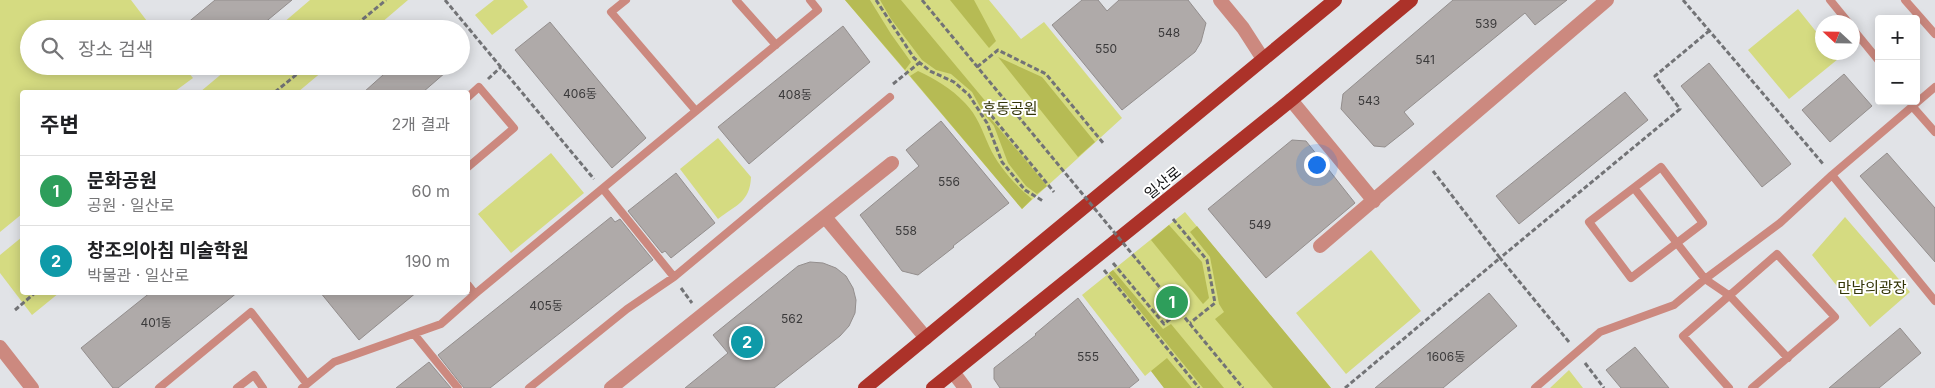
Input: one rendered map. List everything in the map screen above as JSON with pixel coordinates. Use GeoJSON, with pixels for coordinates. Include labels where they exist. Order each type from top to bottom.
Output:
{"type":"FeatureCollection","features":[{"type":"Feature","properties":{"kind":"main road","name":"일산로"},"geometry":{"type":"LineString","coordinates":[[865,388],[1335,0]]}},
{"type":"Feature","properties":{"kind":"main road","name":"일산로"},"geometry":{"type":"LineString","coordinates":[[933,388],[1291,100],[1411,0]]}},
{"type":"Feature","properties":{"kind":"street"},"geometry":{"type":"LineString","coordinates":[[1220,0],[1244,28],[1263,59]]}},
{"type":"Feature","properties":{"kind":"street"},"geometry":{"type":"LineString","coordinates":[[1320,246],[1607,0]]}},
{"type":"Feature","properties":{"kind":"street"},"geometry":{"type":"LineString","coordinates":[[1291,100],[1374,201]]}},
{"type":"Feature","properties":{"kind":"street"},"geometry":{"type":"LineString","coordinates":[[611,388],[892,163]]}},
{"type":"Feature","properties":{"kind":"street"},"geometry":{"type":"LineString","coordinates":[[825,217],[926,338]]}},
{"type":"Feature","properties":{"kind":"street"},"geometry":{"type":"LineString","coordinates":[[0,347],[32,388]]}},
{"type":"Feature","properties":{"kind":"street"},"geometry":{"type":"LineString","coordinates":[[952,372],[965,388]]}},
{"type":"Feature","properties":{"kind":"lane"},"geometry":{"type":"LineString","coordinates":[[626,0],[611,12],[696,111]]}},
{"type":"Feature","properties":{"kind":"lane"},"geometry":{"type":"LineString","coordinates":[[736,0],[776,45]]}},
{"type":"Feature","properties":{"kind":"lane"},"geometry":{"type":"LineString","coordinates":[[159,388],[251,312],[304,386],[334,362],[441,324],[818,10],[810,0]]}},
{"type":"Feature","properties":{"kind":"lane"},"geometry":{"type":"LineString","coordinates":[[1830,0],[1842,15]]}},
{"type":"Feature","properties":{"kind":"lane"},"geometry":{"type":"LineString","coordinates":[[1905,0],[1935,34]]}},
{"type":"Feature","properties":{"kind":"lane"},"geometry":{"type":"LineString","coordinates":[[1860,38],[1878,60]]}},
{"type":"Feature","properties":{"kind":"lane"},"geometry":{"type":"LineString","coordinates":[[470,95],[479,87],[514,128],[470,165]]}},
{"type":"Feature","properties":{"kind":"lane"},"geometry":{"type":"LineString","coordinates":[[1536,388],[1600,332],[1674,305],[1780,223],[1832,175],[1935,87]]}},
{"type":"Feature","properties":{"kind":"lane"},"geometry":{"type":"LineString","coordinates":[[530,388],[627,309],[674,277],[890,97]]}},
{"type":"Feature","properties":{"kind":"lane"},"geometry":{"type":"LineString","coordinates":[[1912,106],[1935,132]]}},
{"type":"Feature","properties":{"kind":"lane"},"geometry":{"type":"LineString","coordinates":[[1661,168],[1703,224],[1631,278],[1589,222],[1634,188],[1661,168]]}},
{"type":"Feature","properties":{"kind":"lane"},"geometry":{"type":"LineString","coordinates":[[1832,175],[1935,301]]}},
{"type":"Feature","properties":{"kind":"lane"},"geometry":{"type":"LineString","coordinates":[[1634,188],[1706,279],[1730,296],[1788,358]]}},
{"type":"Feature","properties":{"kind":"lane"},"geometry":{"type":"LineString","coordinates":[[603,189],[674,277]]}},
{"type":"Feature","properties":{"kind":"lane"},"geometry":{"type":"LineString","coordinates":[[1728,388],[1684,336],[1777,254],[1836,317],[1752,388]]}},
{"type":"Feature","properties":{"kind":"lane"},"geometry":{"type":"LineString","coordinates":[[470,288],[475,294]]}},
{"type":"Feature","properties":{"kind":"lane"},"geometry":{"type":"LineString","coordinates":[[414,334],[458,388]]}},
{"type":"Feature","properties":{"kind":"lane"},"geometry":{"type":"LineString","coordinates":[[238,388],[254,375],[263,388]]}},
{"type":"Feature","properties":{"kind":"path"},"geometry":{"type":"LineString","coordinates":[[362,20],[386,0]]}},
{"type":"Feature","properties":{"kind":"path"},"geometry":{"type":"LineString","coordinates":[[446,0],[463,20]]}},
{"type":"Feature","properties":{"kind":"path"},"geometry":{"type":"LineString","coordinates":[[876,0],[914,58],[930,70],[954,82],[969,95],[987,123],[1002,162],[1025,190],[1043,201]]}},
{"type":"Feature","properties":{"kind":"path"},"geometry":{"type":"LineString","coordinates":[[922,0],[1243,388]]}},
{"type":"Feature","properties":{"kind":"path"},"geometry":{"type":"LineString","coordinates":[[1683,0],[1832,175]]}},
{"type":"Feature","properties":{"kind":"path"},"geometry":{"type":"LineString","coordinates":[[470,29],[603,189]]}},
{"type":"Feature","properties":{"kind":"path"},"geometry":{"type":"LineString","coordinates":[[1345,388],[1680,109],[1655,76],[1709,30]]}},
{"type":"Feature","properties":{"kind":"path"},"geometry":{"type":"LineString","coordinates":[[977,67],[998,50],[1046,74],[1104,144]]}},
{"type":"Feature","properties":{"kind":"path"},"geometry":{"type":"LineString","coordinates":[[890,97],[884,91],[919,63]]}},
{"type":"Feature","properties":{"kind":"path"},"geometry":{"type":"LineString","coordinates":[[277,90],[296,75]]}},
{"type":"Feature","properties":{"kind":"path"},"geometry":{"type":"LineString","coordinates":[[1006,101],[990,114],[1054,192]]}},
{"type":"Feature","properties":{"kind":"path"},"geometry":{"type":"LineString","coordinates":[[1422,159],[1604,388]]}},
{"type":"Feature","properties":{"kind":"path"},"geometry":{"type":"LineString","coordinates":[[1173,219],[1207,260],[1215,302],[1190,323]]}},
{"type":"Feature","properties":{"kind":"path"},"geometry":{"type":"LineString","coordinates":[[1110,259],[1164,324],[1180,311]]}},
{"type":"Feature","properties":{"kind":"path"},"geometry":{"type":"LineString","coordinates":[[1100,266],[1199,388]]}},
{"type":"Feature","properties":{"kind":"path"},"geometry":{"type":"LineString","coordinates":[[674,277],[701,316]]}},
{"type":"Feature","properties":{"kind":"path"},"geometry":{"type":"LineString","coordinates":[[16,310],[33,295]]}},
{"type":"Feature","properties":{"kind":"green space"},"geometry":{"type":"Polygon","coordinates":[[[0,0],[131,0],[146,20],[20,20],[20,75],[190,75],[193,78],[177,90],[20,90],[20,216],[0,232],[0,0]]]}},
{"type":"Feature","properties":{"kind":"green space"},"geometry":{"type":"Polygon","coordinates":[[[310,0],[408,0],[385,20],[287,20],[310,0]]]}},
{"type":"Feature","properties":{"kind":"green space"},"geometry":{"type":"Polygon","coordinates":[[[494,0],[523,0],[528,7],[492,35],[475,15],[494,0]]]}},
{"type":"Feature","properties":{"kind":"green space","name":"후동공원"},"geometry":{"type":"Polygon","coordinates":[[[845,0],[989,0],[1021,39],[1044,22],[1122,118],[1022,209],[845,0]]]}},
{"type":"Feature","properties":{"kind":"green space"},"geometry":{"type":"Polygon","coordinates":[[[845,0],[870,0],[911,62],[905,70],[845,0]]]}},
{"type":"Feature","properties":{"kind":"green space"},"geometry":{"type":"Polygon","coordinates":[[[880,0],[901,0],[992,109],[987,114],[1047,186],[1037,194],[1026,186],[1008,163],[994,126],[984,114],[972,92],[951,74],[936,70],[922,60],[891,19],[880,0]]]}},
{"type":"Feature","properties":{"kind":"green space"},"geometry":{"type":"Polygon","coordinates":[[[950,0],[974,0],[996,41],[989,48],[950,0]]]}},
{"type":"Feature","properties":{"kind":"green space"},"geometry":{"type":"Polygon","coordinates":[[[1798,9],[1815,30],[1815,60],[1837,60],[1789,99],[1748,50],[1798,9]]]}},
{"type":"Feature","properties":{"kind":"green space"},"geometry":{"type":"Polygon","coordinates":[[[998,57],[1042,77],[1095,142],[1078,157],[998,57]]]}},
{"type":"Feature","properties":{"kind":"green space"},"geometry":{"type":"Polygon","coordinates":[[[918,71],[948,88],[973,113],[997,161],[1019,188],[1032,199],[1022,209],[910,76],[918,71]]]}},
{"type":"Feature","properties":{"kind":"green space"},"geometry":{"type":"Polygon","coordinates":[[[220,75],[318,75],[300,90],[202,90],[220,75]]]}},
{"type":"Feature","properties":{"kind":"green space"},"geometry":{"type":"Polygon","coordinates":[[[718,138],[751,177],[745,198],[718,219],[680,169],[718,138]]]}},
{"type":"Feature","properties":{"kind":"green space"},"geometry":{"type":"Polygon","coordinates":[[[551,153],[584,193],[511,253],[478,214],[551,153]]]}},
{"type":"Feature","properties":{"kind":"green space"},"geometry":{"type":"Polygon","coordinates":[[[1185,212],[1331,388],[1164,388],[1151,371],[1145,376],[1082,295],[1185,212]]]}},
{"type":"Feature","properties":{"kind":"green space","name":"만남의광장"},"geometry":{"type":"Polygon","coordinates":[[[1845,217],[1910,292],[1870,327],[1812,255],[1845,217]]]}},
{"type":"Feature","properties":{"kind":"green space"},"geometry":{"type":"Polygon","coordinates":[[[1169,225],[1202,262],[1209,298],[1203,304],[1151,240],[1169,225]]]}},
{"type":"Feature","properties":{"kind":"green space"},"geometry":{"type":"Polygon","coordinates":[[[1197,226],[1331,388],[1273,388],[1215,319],[1224,312],[1219,304],[1210,257],[1190,232],[1197,226]]]}},
{"type":"Feature","properties":{"kind":"green space"},"geometry":{"type":"Polygon","coordinates":[[[20,239],[20,295],[57,295],[32,315],[0,273],[0,255],[20,239]]]}},
{"type":"Feature","properties":{"kind":"green space"},"geometry":{"type":"Polygon","coordinates":[[[1371,250],[1421,311],[1346,374],[1296,313],[1371,250]]]}},
{"type":"Feature","properties":{"kind":"green space"},"geometry":{"type":"Polygon","coordinates":[[[1113,270],[1163,329],[1171,324],[1224,388],[1203,388],[1109,273],[1113,270]]]}},
{"type":"Feature","properties":{"kind":"green space"},"geometry":{"type":"Polygon","coordinates":[[[1167,358],[1192,388],[1164,388],[1151,371],[1167,358]]]}},
{"type":"Feature","properties":{"kind":"green space"},"geometry":{"type":"Polygon","coordinates":[[[1569,370],[1583,388],[1550,388],[1569,370]]]}},
{"type":"Feature","properties":{"kind":"building"},"geometry":{"type":"Polygon","coordinates":[[[215,0],[292,0],[268,20],[191,20],[215,0]]]}},
{"type":"Feature","properties":{"kind":"building"},"geometry":{"type":"Polygon","coordinates":[[[1082,0],[1098,0],[1107,11],[1119,0],[1188,0],[1206,23],[1201,42],[1195,52],[1122,110],[1052,25],[1082,0]]]}},
{"type":"Feature","properties":{"kind":"building"},"geometry":{"type":"Polygon","coordinates":[[[1453,0],[1567,0],[1535,25],[1525,13],[1404,112],[1414,124],[1385,147],[1374,146],[1341,109],[1343,94],[1453,0]]]}},
{"type":"Feature","properties":{"kind":"building"},"geometry":{"type":"Polygon","coordinates":[[[550,22],[646,138],[612,168],[515,50],[550,22]]]}},
{"type":"Feature","properties":{"kind":"building"},"geometry":{"type":"Polygon","coordinates":[[[843,26],[870,62],[749,164],[718,127],[843,26]]]}},
{"type":"Feature","properties":{"kind":"building"},"geometry":{"type":"Polygon","coordinates":[[[1709,63],[1791,164],[1762,187],[1681,86],[1709,63]]]}},
{"type":"Feature","properties":{"kind":"building"},"geometry":{"type":"Polygon","coordinates":[[[1844,74],[1872,106],[1830,142],[1802,110],[1844,74]]]}},
{"type":"Feature","properties":{"kind":"building"},"geometry":{"type":"Polygon","coordinates":[[[383,75],[443,75],[425,90],[366,90],[383,75]]]}},
{"type":"Feature","properties":{"kind":"building"},"geometry":{"type":"Polygon","coordinates":[[[1625,92],[1648,120],[1519,224],[1496,196],[1625,92]]]}},
{"type":"Feature","properties":{"kind":"building"},"geometry":{"type":"Polygon","coordinates":[[[941,121],[1009,203],[918,275],[902,271],[860,215],[919,166],[906,150],[941,121]]]}},
{"type":"Feature","properties":{"kind":"building"},"geometry":{"type":"Polygon","coordinates":[[[1292,140],[1306,141],[1355,203],[1266,278],[1208,209],[1292,140]]]}},
{"type":"Feature","properties":{"kind":"building"},"geometry":{"type":"Polygon","coordinates":[[[1887,153],[1935,208],[1935,262],[1860,176],[1887,153]]]}},
{"type":"Feature","properties":{"kind":"building"},"geometry":{"type":"Polygon","coordinates":[[[676,173],[715,223],[671,258],[665,251],[662,253],[628,211],[676,173]]]}},
{"type":"Feature","properties":{"kind":"building"},"geometry":{"type":"Polygon","coordinates":[[[611,217],[615,222],[620,219],[653,260],[490,388],[464,388],[438,355],[611,217]]]}},
{"type":"Feature","properties":{"kind":"building"},"geometry":{"type":"Polygon","coordinates":[[[810,262],[823,263],[836,268],[846,276],[853,288],[856,300],[855,313],[849,326],[840,336],[774,388],[685,388],[728,353],[713,335],[798,266],[810,262]]]}},
{"type":"Feature","properties":{"kind":"building"},"geometry":{"type":"Polygon","coordinates":[[[1489,293],[1517,326],[1443,388],[1375,388],[1489,293]]]}},
{"type":"Feature","properties":{"kind":"building"},"geometry":{"type":"Polygon","coordinates":[[[147,295],[234,295],[118,388],[113,388],[81,348],[147,295]]]}},
{"type":"Feature","properties":{"kind":"building"},"geometry":{"type":"Polygon","coordinates":[[[322,295],[413,295],[359,340],[322,295]]]}},
{"type":"Feature","properties":{"kind":"building"},"geometry":{"type":"Polygon","coordinates":[[[1078,298],[1139,380],[1129,388],[1000,388],[994,379],[994,368],[1036,335],[1078,298]]]}},
{"type":"Feature","properties":{"kind":"building"},"geometry":{"type":"Polygon","coordinates":[[[1900,328],[1921,353],[1879,388],[1829,388],[1900,328]]]}},
{"type":"Feature","properties":{"kind":"building"},"geometry":{"type":"Polygon","coordinates":[[[1635,347],[1669,388],[1621,388],[1606,370],[1635,347]]]}},
{"type":"Feature","properties":{"kind":"building"},"geometry":{"type":"Polygon","coordinates":[[[429,362],[451,388],[396,388],[429,362]]]}},
{"type":"Feature","properties":{"kind":"place","name":"문화공원"},"geometry":{"type":"Point","coordinates":[1172,302]}},
{"type":"Feature","properties":{"kind":"place","name":"창조의아침 미술학원"},"geometry":{"type":"Point","coordinates":[747,342]}}]}
